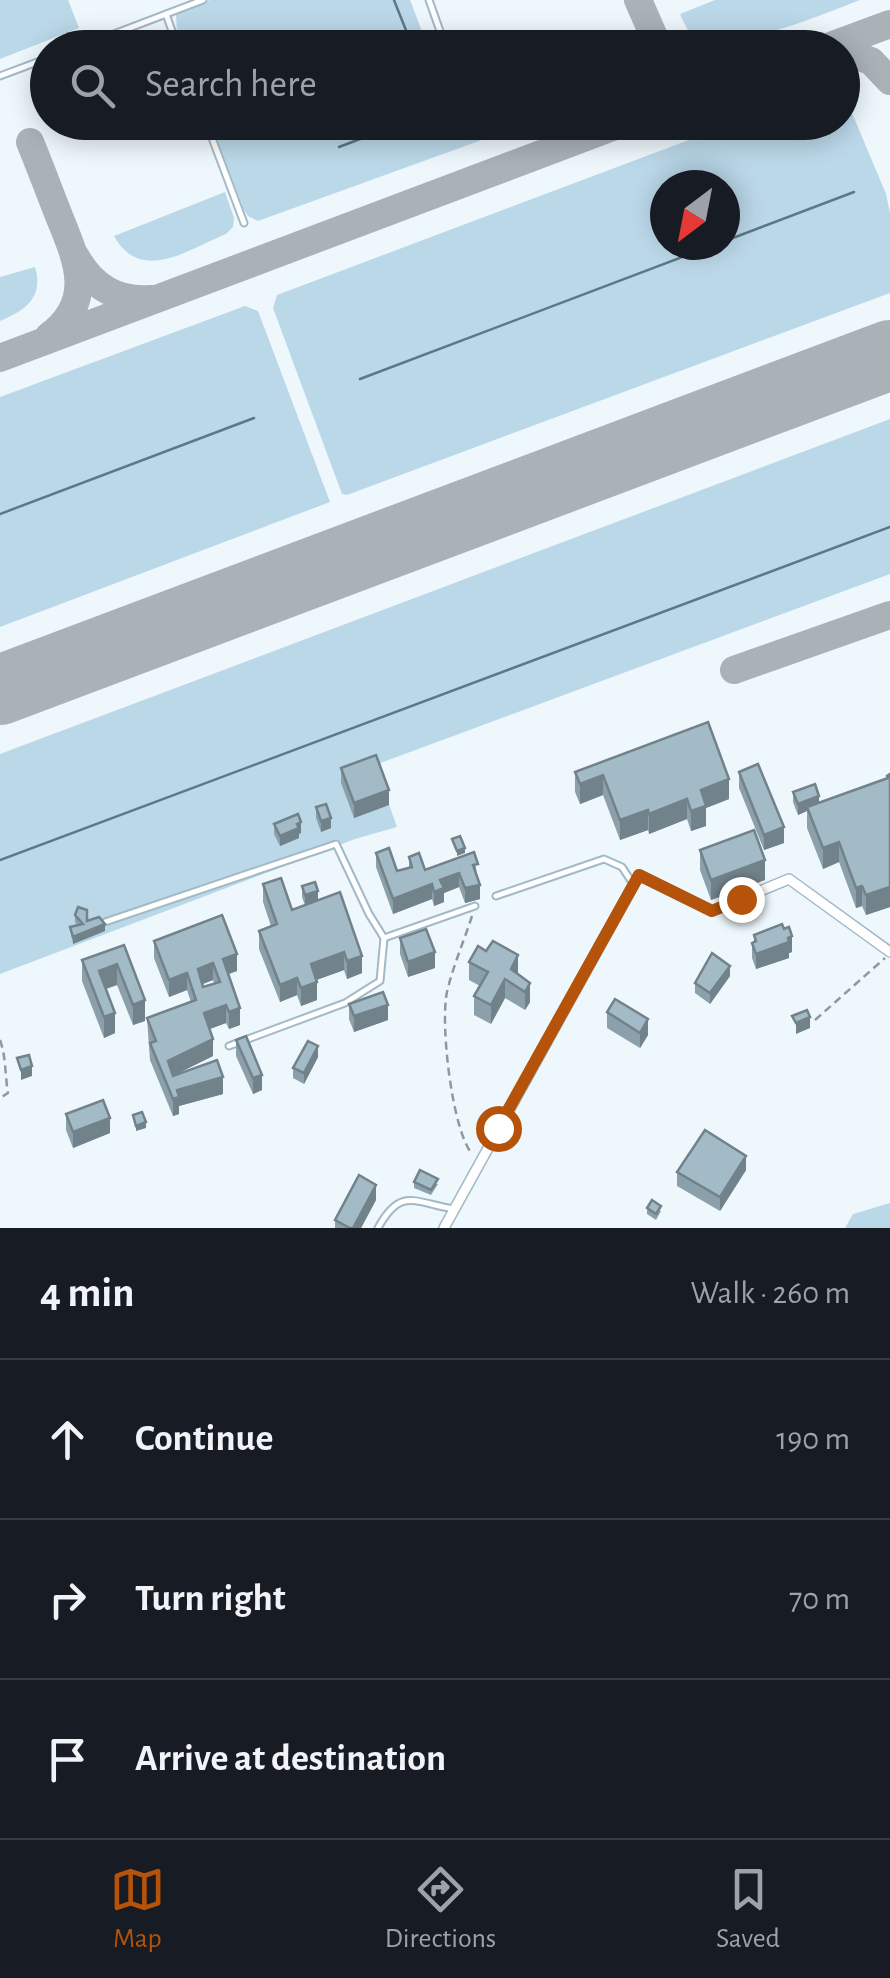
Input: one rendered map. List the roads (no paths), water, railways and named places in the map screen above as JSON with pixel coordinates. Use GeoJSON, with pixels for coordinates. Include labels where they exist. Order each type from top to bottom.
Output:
{"type":"FeatureCollection","features":[{"type":"Feature","properties":{"kind":"street"},"geometry":{"type":"LineString","coordinates":[[444,1228],[639,875],[712,911],[789,879],[888,954]]}},
{"type":"Feature","properties":{"kind":"lane"},"geometry":{"type":"LineString","coordinates":[[124,30],[203,0]]}},
{"type":"Feature","properties":{"kind":"lane"},"geometry":{"type":"LineString","coordinates":[[429,0],[440,30]]}},
{"type":"Feature","properties":{"kind":"lane"},"geometry":{"type":"LineString","coordinates":[[166,14],[172,30]]}},
{"type":"Feature","properties":{"kind":"lane"},"geometry":{"type":"LineString","coordinates":[[0,76],[30,65]]}},
{"type":"Feature","properties":{"kind":"lane"},"geometry":{"type":"LineString","coordinates":[[213,140],[244,223]]}},
{"type":"Feature","properties":{"kind":"lane"},"geometry":{"type":"LineString","coordinates":[[104,922],[336,844],[368,914],[384,938],[380,981],[345,1003],[229,1046]]}},
{"type":"Feature","properties":{"kind":"lane"},"geometry":{"type":"LineString","coordinates":[[496,896],[604,859],[622,867],[633,884]]}},
{"type":"Feature","properties":{"kind":"lane"},"geometry":{"type":"LineString","coordinates":[[384,938],[475,906]]}},
{"type":"Feature","properties":{"kind":"lane"},"geometry":{"type":"LineString","coordinates":[[378,1228],[390,1207],[398,1202],[414,1200],[454,1208]]}},
{"type":"Feature","properties":{"kind":"waterway"},"geometry":{"type":"LineString","coordinates":[[394,0],[406,30]]}},
{"type":"Feature","properties":{"kind":"waterway"},"geometry":{"type":"LineString","coordinates":[[339,147],[357,140]]}},
{"type":"Feature","properties":{"kind":"waterway"},"geometry":{"type":"LineString","coordinates":[[740,235],[854,192]]}},
{"type":"Feature","properties":{"kind":"waterway"},"geometry":{"type":"LineString","coordinates":[[360,379],[674,260]]}},
{"type":"Feature","properties":{"kind":"waterway"},"geometry":{"type":"LineString","coordinates":[[0,514],[254,418]]}},
{"type":"Feature","properties":{"kind":"waterway"},"geometry":{"type":"LineString","coordinates":[[0,860],[890,527]]}}]}
